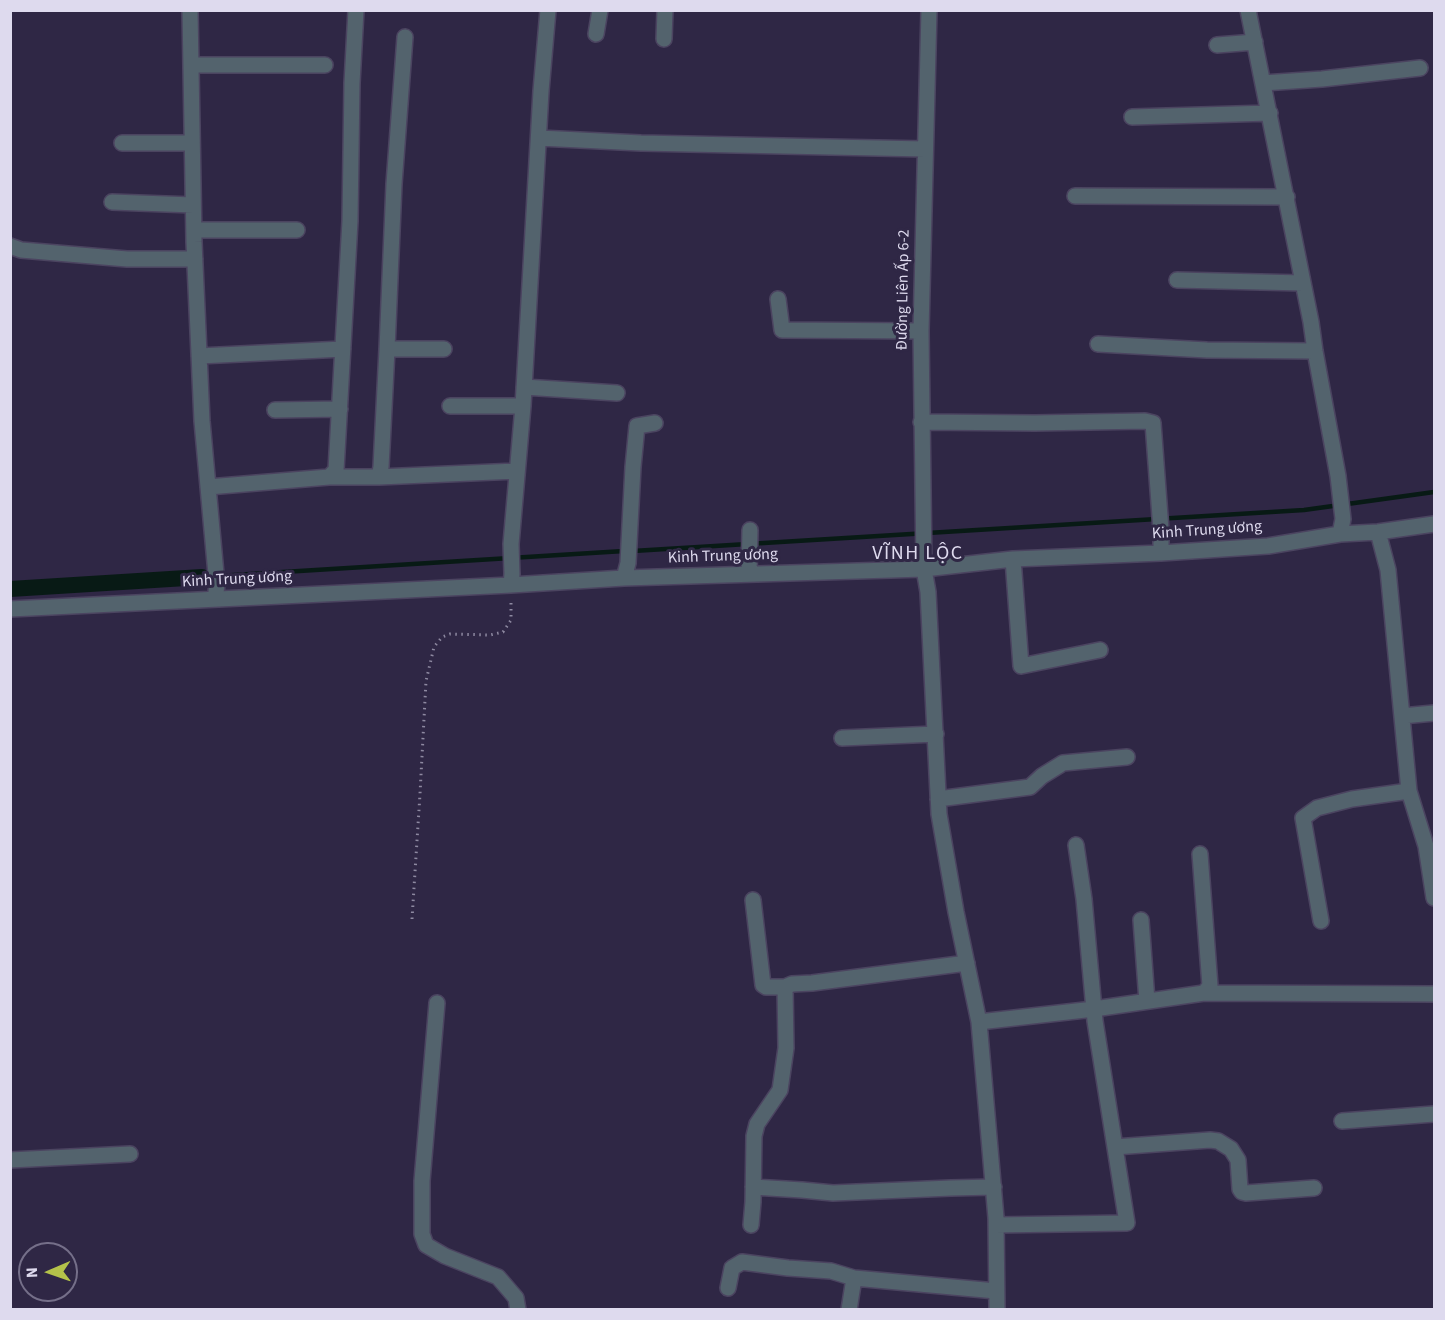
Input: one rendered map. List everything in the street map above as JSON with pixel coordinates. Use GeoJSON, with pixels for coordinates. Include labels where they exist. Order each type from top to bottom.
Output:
{"type":"FeatureCollection","features":[{"type":"Feature","properties":{"kind":"street"},"geometry":{"type":"LineString","coordinates":[[190,10],[193,205],[199,356],[202,421],[216,584]]}},
{"type":"Feature","properties":{"kind":"street"},"geometry":{"type":"LineString","coordinates":[[329,477],[336,470],[340,409],[350,221],[352,83],[356,10]]}},
{"type":"Feature","properties":{"kind":"street"},"geometry":{"type":"LineString","coordinates":[[511,579],[511,544],[523,406],[548,10]]}},
{"type":"Feature","properties":{"kind":"street"},"geometry":{"type":"LineString","coordinates":[[596,34],[600,10]]}},
{"type":"Feature","properties":{"kind":"street"},"geometry":{"type":"LineString","coordinates":[[664,39],[665,10]]}},
{"type":"Feature","properties":{"kind":"street","name":"Đường Liên Ấp 6-2"},"geometry":{"type":"LineString","coordinates":[[929,10],[921,331],[924,561],[928,592],[938,799],[954,902],[979,1022],[994,1188],[997,1310]]}},
{"type":"Feature","properties":{"kind":"street"},"geometry":{"type":"LineString","coordinates":[[1248,10],[1311,322],[1338,476],[1343,519],[1340,534]]}},
{"type":"Feature","properties":{"kind":"street"},"geometry":{"type":"LineString","coordinates":[[379,477],[394,184],[405,37]]}},
{"type":"Feature","properties":{"kind":"street"},"geometry":{"type":"LineString","coordinates":[[1216,45],[1255,42]]}},
{"type":"Feature","properties":{"kind":"street"},"geometry":{"type":"LineString","coordinates":[[191,65],[325,66]]}},
{"type":"Feature","properties":{"kind":"street"},"geometry":{"type":"LineString","coordinates":[[1263,83],[1322,80],[1420,68]]}},
{"type":"Feature","properties":{"kind":"street"},"geometry":{"type":"LineString","coordinates":[[1132,117],[1269,113]]}},
{"type":"Feature","properties":{"kind":"street"},"geometry":{"type":"LineString","coordinates":[[539,138],[641,143],[925,149]]}},
{"type":"Feature","properties":{"kind":"street"},"geometry":{"type":"LineString","coordinates":[[122,143],[192,143]]}},
{"type":"Feature","properties":{"kind":"street"},"geometry":{"type":"LineString","coordinates":[[1075,196],[1287,197]]}},
{"type":"Feature","properties":{"kind":"street"},"geometry":{"type":"LineString","coordinates":[[112,202],[193,205]]}},
{"type":"Feature","properties":{"kind":"street"},"geometry":{"type":"LineString","coordinates":[[194,230],[297,230]]}},
{"type":"Feature","properties":{"kind":"street"},"geometry":{"type":"LineString","coordinates":[[10,246],[21,250],[128,259],[195,259]]}},
{"type":"Feature","properties":{"kind":"street"},"geometry":{"type":"LineString","coordinates":[[1177,280],[1303,283]]}},
{"type":"Feature","properties":{"kind":"street"},"geometry":{"type":"LineString","coordinates":[[778,299],[782,330],[921,331]]}},
{"type":"Feature","properties":{"kind":"street"},"geometry":{"type":"LineString","coordinates":[[1098,344],[1186,349],[1315,351]]}},
{"type":"Feature","properties":{"kind":"street"},"geometry":{"type":"LineString","coordinates":[[199,356],[343,349]]}},
{"type":"Feature","properties":{"kind":"street"},"geometry":{"type":"LineString","coordinates":[[387,349],[444,349]]}},
{"type":"Feature","properties":{"kind":"street"},"geometry":{"type":"LineString","coordinates":[[524,387],[617,393]]}},
{"type":"Feature","properties":{"kind":"street"},"geometry":{"type":"LineString","coordinates":[[450,406],[523,406]]}},
{"type":"Feature","properties":{"kind":"street"},"geometry":{"type":"LineString","coordinates":[[275,410],[340,409]]}},
{"type":"Feature","properties":{"kind":"street"},"geometry":{"type":"LineString","coordinates":[[921,422],[1145,421],[1153,423],[1161,553]]}},
{"type":"Feature","properties":{"kind":"street"},"geometry":{"type":"LineString","coordinates":[[624,578],[628,562],[633,467],[638,426],[655,423]]}},
{"type":"Feature","properties":{"kind":"street"},"geometry":{"type":"LineString","coordinates":[[208,487],[329,477],[517,471]]}},
{"type":"Feature","properties":{"kind":"street","name":"Kinh Trung ương"},"geometry":{"type":"LineString","coordinates":[[10,609],[216,584],[749,574],[924,561],[1161,553],[1268,546],[1340,534],[1378,532],[1434,524]]}},
{"type":"Feature","properties":{"kind":"street"},"geometry":{"type":"LineString","coordinates":[[749,574],[750,530]]}},
{"type":"Feature","properties":{"kind":"street"},"geometry":{"type":"LineString","coordinates":[[1378,532],[1388,570],[1409,791],[1426,846],[1434,898]]}},
{"type":"Feature","properties":{"kind":"street"},"geometry":{"type":"LineString","coordinates":[[1013,559],[1021,666],[1100,650]]}},
{"type":"Feature","properties":{"kind":"street"},"geometry":{"type":"LineString","coordinates":[[1402,716],[1434,713]]}},
{"type":"Feature","properties":{"kind":"street"},"geometry":{"type":"LineString","coordinates":[[842,738],[936,734]]}},
{"type":"Feature","properties":{"kind":"street"},"geometry":{"type":"LineString","coordinates":[[938,799],[1030,788],[1042,776],[1063,763],[1127,757]]}},
{"type":"Feature","properties":{"kind":"street"},"geometry":{"type":"LineString","coordinates":[[1321,921],[1303,818],[1317,808],[1352,799],[1409,791]]}},
{"type":"Feature","properties":{"kind":"street"},"geometry":{"type":"LineString","coordinates":[[996,1225],[1127,1223],[1094,1010],[1084,899],[1076,845]]}},
{"type":"Feature","properties":{"kind":"street"},"geometry":{"type":"LineString","coordinates":[[1200,854],[1210,986],[1204,993]]}},
{"type":"Feature","properties":{"kind":"street"},"geometry":{"type":"LineString","coordinates":[[753,900],[763,985],[766,987],[784,987],[792,984],[967,963]]}},
{"type":"Feature","properties":{"kind":"street"},"geometry":{"type":"LineString","coordinates":[[1141,920],[1147,1001]]}},
{"type":"Feature","properties":{"kind":"street"},"geometry":{"type":"LineString","coordinates":[[751,1225],[754,1142],[757,1124],[780,1090],[786,1048],[784,987]]}},
{"type":"Feature","properties":{"kind":"street"},"geometry":{"type":"LineString","coordinates":[[979,1022],[1094,1010],[1204,993],[1434,994]]}},
{"type":"Feature","properties":{"kind":"street"},"geometry":{"type":"LineString","coordinates":[[437,1003],[422,1180],[422,1234],[426,1245],[435,1251],[498,1277],[516,1298],[518,1310]]}},
{"type":"Feature","properties":{"kind":"street"},"geometry":{"type":"LineString","coordinates":[[1342,1121],[1434,1114]]}},
{"type":"Feature","properties":{"kind":"street"},"geometry":{"type":"LineString","coordinates":[[1115,1147],[1218,1141],[1231,1149],[1238,1160],[1242,1192],[1314,1188]]}},
{"type":"Feature","properties":{"kind":"street"},"geometry":{"type":"LineString","coordinates":[[10,1160],[130,1154]]}},
{"type":"Feature","properties":{"kind":"street"},"geometry":{"type":"LineString","coordinates":[[753,1187],[833,1193],[994,1188]]}},
{"type":"Feature","properties":{"kind":"street"},"geometry":{"type":"LineString","coordinates":[[728,1288],[732,1268],[742,1262],[831,1271],[854,1278],[996,1291]]}},
{"type":"Feature","properties":{"kind":"street"},"geometry":{"type":"LineString","coordinates":[[849,1310],[854,1278]]}},
{"type":"Feature","properties":{"kind":"path"},"geometry":{"type":"LineString","coordinates":[[412,919],[426,681],[434,647],[442,637],[450,634],[489,635],[503,632],[511,620],[511,579]]}},
{"type":"Feature","properties":{"kind":"waterway"},"geometry":{"type":"LineString","coordinates":[[633,551],[1304,510],[1434,492]]}},
{"type":"Feature","properties":{"kind":"waterway"},"geometry":{"type":"LineString","coordinates":[[202,577],[624,551]]}},
{"type":"Feature","properties":{"kind":"waterway"},"geometry":{"type":"LineString","coordinates":[[10,589],[202,577]]}},
{"type":"Feature","properties":{"kind":"district","name":"VĨNH LỘC"},"geometry":{"type":"Point","coordinates":[918,555]}}]}
